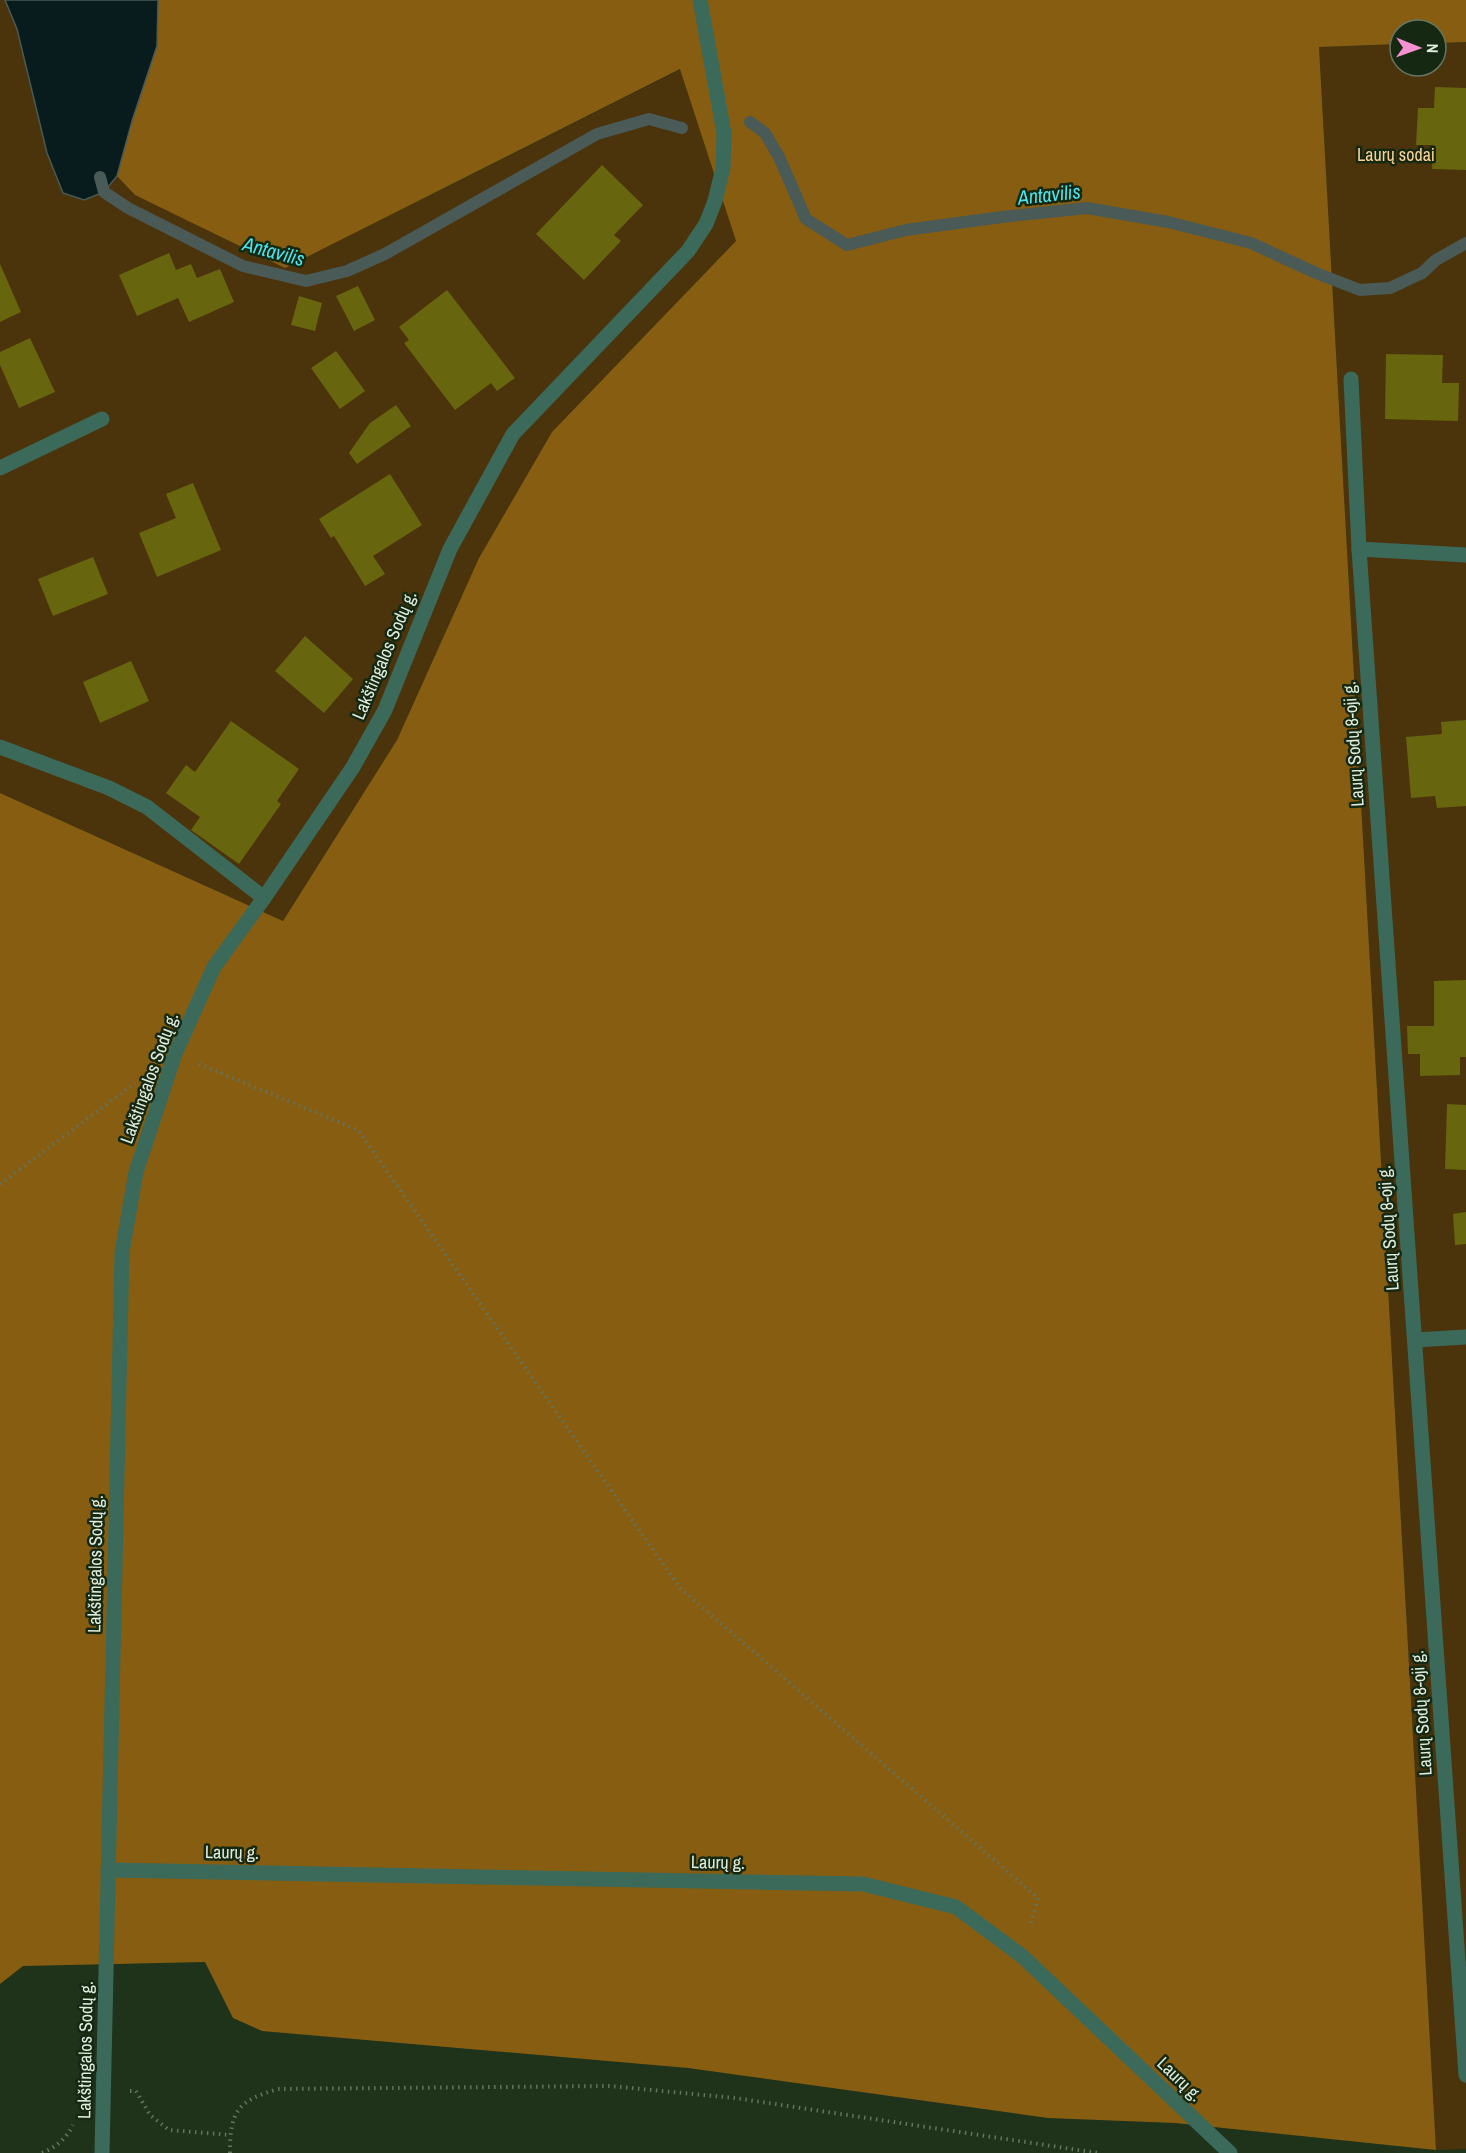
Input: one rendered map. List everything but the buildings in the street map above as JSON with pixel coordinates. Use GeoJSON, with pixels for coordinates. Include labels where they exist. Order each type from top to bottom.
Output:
{"type":"FeatureCollection","features":[{"type":"Feature","properties":{"kind":"street","name":"Lakštingalos Sodų g."},"geometry":{"type":"LineString","coordinates":[[102,2153],[122,1252],[136,1172],[174,1054],[214,967],[353,767],[385,710],[450,549],[513,434],[688,251],[706,224],[715,201],[723,168],[724,133],[700,0]]}},
{"type":"Feature","properties":{"kind":"street","name":"Laurų Sodų 8-oji g."},"geometry":{"type":"LineString","coordinates":[[1351,379],[1359,549],[1466,2075]]}},
{"type":"Feature","properties":{"kind":"street"},"geometry":{"type":"LineString","coordinates":[[0,468],[102,419]]}},
{"type":"Feature","properties":{"kind":"street"},"geometry":{"type":"LineString","coordinates":[[1359,549],[1466,555]]}},
{"type":"Feature","properties":{"kind":"street"},"geometry":{"type":"LineString","coordinates":[[0,747],[109,788],[147,807],[264,898]]}},
{"type":"Feature","properties":{"kind":"street"},"geometry":{"type":"LineString","coordinates":[[1415,1340],[1466,1337]]}},
{"type":"Feature","properties":{"kind":"street","name":"Laurų g."},"geometry":{"type":"LineString","coordinates":[[108,1870],[863,1884],[956,1907],[1022,1956],[1230,2153]]}},
{"type":"Feature","properties":{"kind":"path"},"geometry":{"type":"LineString","coordinates":[[0,1184],[174,1054],[358,1130],[680,1588],[1038,1898],[1022,1956]]}},
{"type":"Feature","properties":{"kind":"path"},"geometry":{"type":"LineString","coordinates":[[230,2153],[230,2135],[235,2113],[254,2096],[278,2089],[610,2086],[735,2098],[1098,2153]]}},
{"type":"Feature","properties":{"kind":"path"},"geometry":{"type":"LineString","coordinates":[[136,2091],[150,2115],[169,2130],[230,2135]]}},
{"type":"Feature","properties":{"kind":"path"},"geometry":{"type":"LineString","coordinates":[[42,2153],[54,2148],[68,2135],[77,2118]]}},
{"type":"Feature","properties":{"kind":"green space"},"geometry":{"type":"Polygon","coordinates":[[[0,0],[5,0],[17,29],[47,153],[63,193],[104,192],[117,176],[135,195],[285,268],[681,69],[736,241],[552,432],[479,558],[397,740],[283,921],[0,793],[0,0]]]}},
{"type":"Feature","properties":{"kind":"green space","name":"Laurų sodai"},"geometry":{"type":"Polygon","coordinates":[[[1466,42],[1466,2149],[1436,2150],[1319,47],[1388,44],[1388,78],[1448,78],[1448,43],[1466,42]]]}},
{"type":"Feature","properties":{"kind":"shaded area"},"geometry":{"type":"Polygon","coordinates":[[[5,0],[158,0],[157,46],[132,121],[117,176],[104,192],[84,200],[63,193],[47,153],[17,29],[5,0]]]}},
{"type":"Feature","properties":{"kind":"shaded area"},"geometry":{"type":"Polygon","coordinates":[[[158,0],[1466,0],[1466,42],[1448,43],[1448,18],[1388,18],[1388,44],[1319,47],[1436,2150],[1175,2123],[1048,2118],[688,2068],[262,2031],[233,2018],[205,1962],[23,1966],[0,1984],[0,793],[283,921],[397,740],[479,558],[552,432],[736,241],[680,69],[285,268],[135,195],[117,176],[132,121],[157,46],[158,0]]]}},
{"type":"Feature","properties":{"kind":"waterway","name":"Antavilis"},"geometry":{"type":"LineString","coordinates":[[100,177],[104,192],[128,208],[243,266],[306,281],[347,271],[385,254],[597,134],[649,119],[682,128]]}},
{"type":"Feature","properties":{"kind":"waterway","name":"Antavilis"},"geometry":{"type":"LineString","coordinates":[[750,122],[765,133],[779,157],[806,219],[847,245],[906,230],[1087,208],[1168,222],[1251,243],[1316,273],[1360,290],[1390,288],[1422,273],[1436,260],[1466,243]]}}]}
